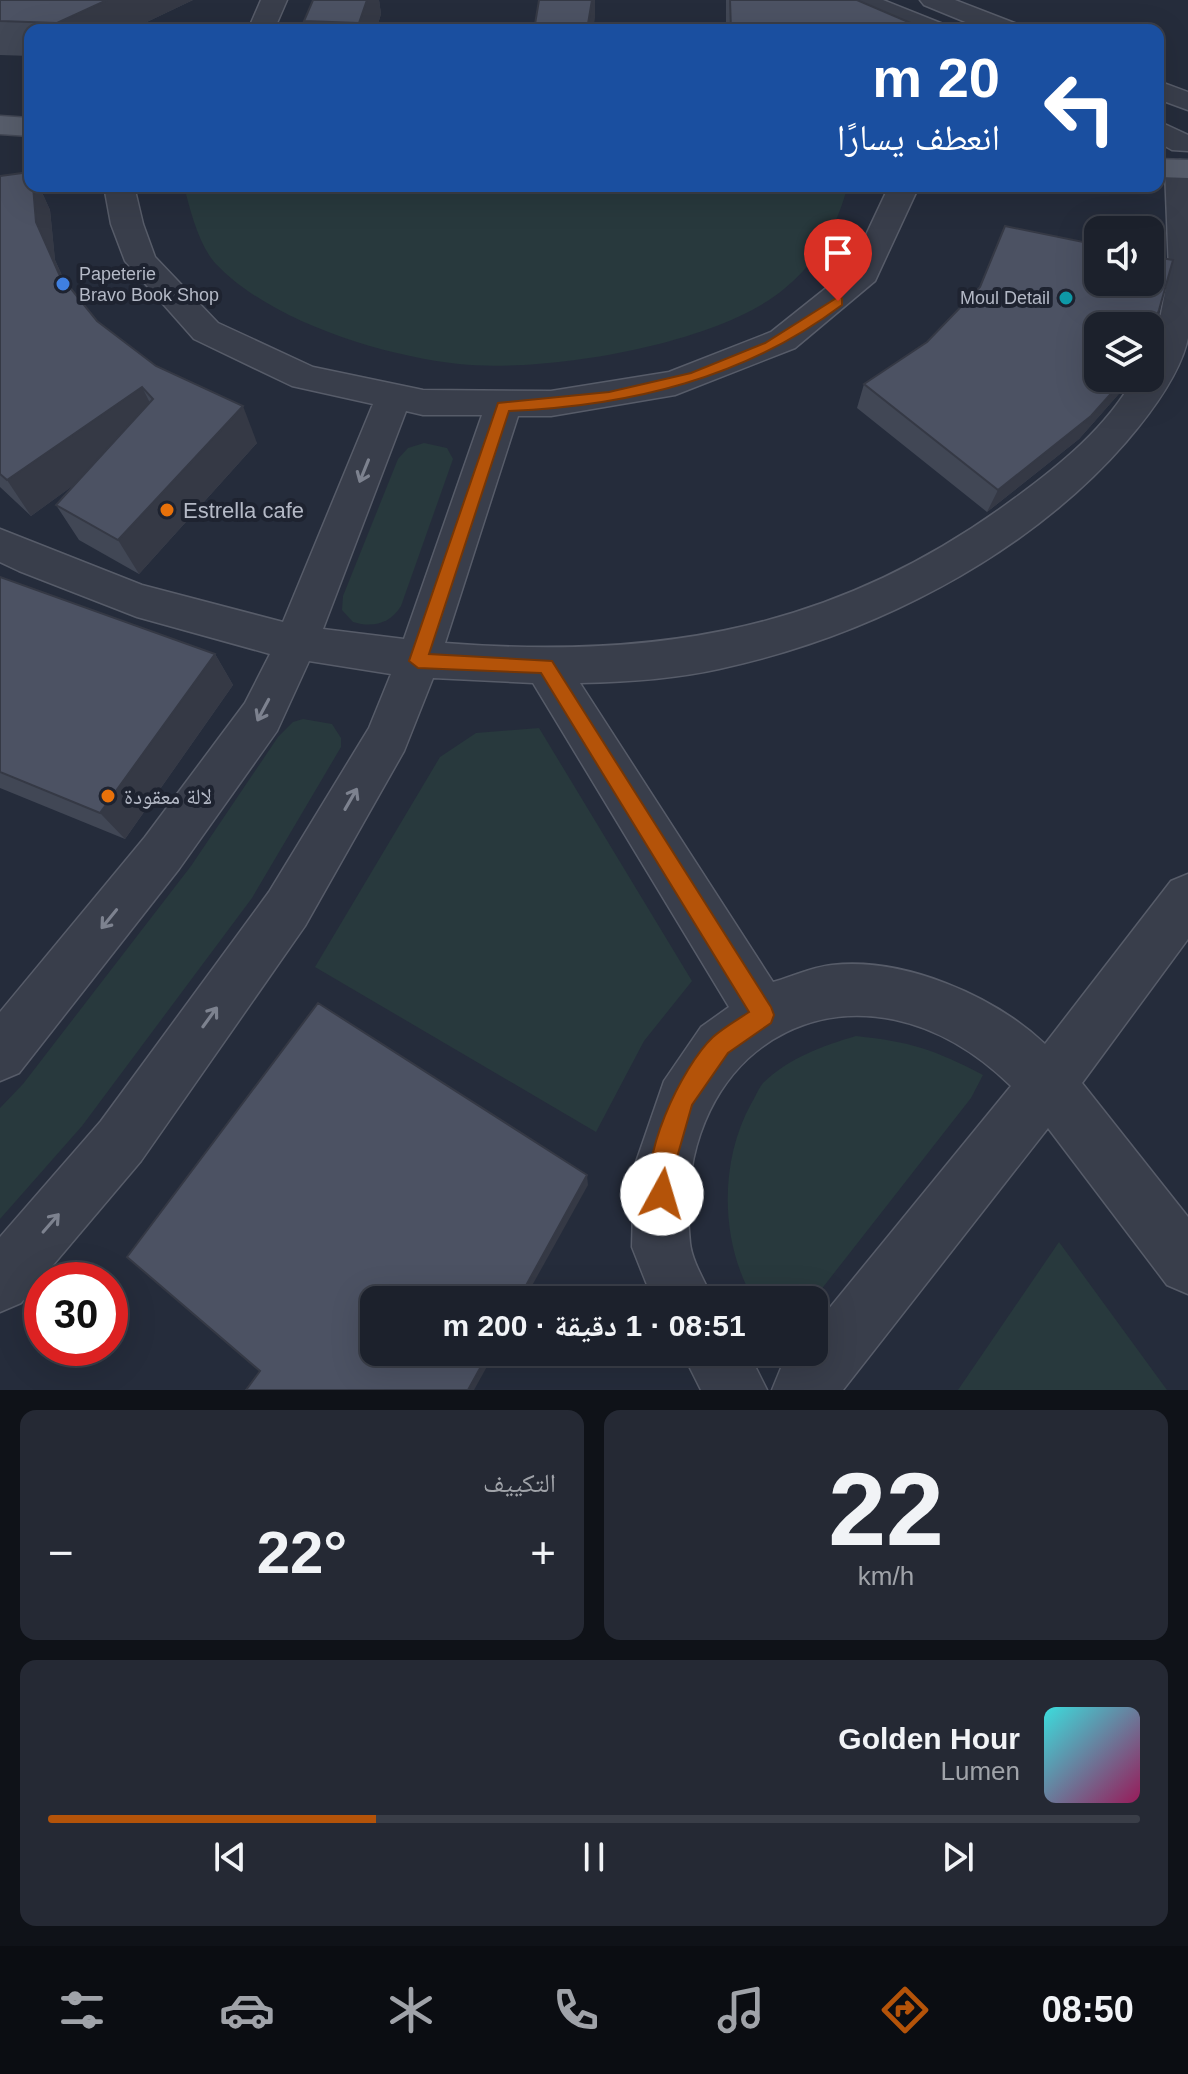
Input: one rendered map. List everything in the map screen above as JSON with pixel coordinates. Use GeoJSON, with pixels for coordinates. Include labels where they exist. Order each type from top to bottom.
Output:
{"type":"FeatureCollection","features":[{"type":"Feature","properties":{"kind":"main road"},"geometry":{"type":"LineString","coordinates":[[0,125],[24,127]]}},
{"type":"Feature","properties":{"kind":"street"},"geometry":{"type":"LineString","coordinates":[[264,24],[274,0]]}},
{"type":"Feature","properties":{"kind":"street"},"geometry":{"type":"LineString","coordinates":[[861,0],[919,24]]}},
{"type":"Feature","properties":{"kind":"street"},"geometry":{"type":"LineString","coordinates":[[933,0],[993,24]]}},
{"type":"Feature","properties":{"kind":"street"},"geometry":{"type":"LineString","coordinates":[[7,558],[227,629],[296,643],[418,661],[546,666],[666,660],[721,651],[854,608],[932,570],[990,537],[1077,472],[1138,402],[1177,326],[1187,255],[1173,152]]}},
{"type":"Feature","properties":{"kind":"street"},"geometry":{"type":"LineString","coordinates":[[120,192],[131,238],[141,262],[168,296],[203,327],[256,357],[306,378],[393,398],[447,405],[503,406],[564,404],[653,389],[695,377],[770,346],[802,328],[838,301],[866,272],[886,243],[899,213],[903,192]]}},
{"type":"Feature","properties":{"kind":"street"},"geometry":{"type":"LineString","coordinates":[[0,1054],[162,853],[261,717],[296,643],[393,398]]}},
{"type":"Feature","properties":{"kind":"street"},"geometry":{"type":"LineString","coordinates":[[0,1282],[121,1141],[287,909],[388,737],[418,661],[503,406]]}},
{"type":"Feature","properties":{"kind":"street"},"geometry":{"type":"LineString","coordinates":[[546,666],[763,1015]]}},
{"type":"Feature","properties":{"kind":"street"},"geometry":{"type":"LineString","coordinates":[[803,1390],[1048,1084],[1188,898]]}},
{"type":"Feature","properties":{"kind":"street"},"geometry":{"type":"LineString","coordinates":[[677,1286],[661,1247],[662,1168],[683,1100],[720,1046],[771,1009],[831,991],[896,993],[961,1016],[1021,1058],[1048,1084],[1188,1264]]}},
{"type":"Feature","properties":{"kind":"street"},"geometry":{"type":"LineString","coordinates":[[721,1366],[736,1390]]}},
{"type":"Feature","properties":{"kind":"shaded area"},"geometry":{"type":"Polygon","coordinates":[[[186,192],[846,192],[831,231],[816,256],[796,279],[754,309],[717,326],[674,340],[629,351],[537,364],[495,366],[429,360],[363,344],[296,319],[266,303],[216,264],[196,227],[186,192]]]}},
{"type":"Feature","properties":{"kind":"shaded area"},"geometry":{"type":"Polygon","coordinates":[[[424,443],[447,448],[453,459],[401,606],[392,617],[380,623],[367,625],[353,622],[342,610],[343,596],[398,459],[408,448],[424,443]]]}},
{"type":"Feature","properties":{"kind":"shaded area"},"geometry":{"type":"Polygon","coordinates":[[[303,719],[332,724],[341,738],[341,747],[252,898],[82,1126],[0,1219],[0,1108],[23,1084],[191,866],[278,737],[293,722],[303,719]]]}},
{"type":"Feature","properties":{"kind":"shaded area"},"geometry":{"type":"Polygon","coordinates":[[[539,728],[692,981],[644,1041],[596,1132],[315,967],[440,757],[476,733],[539,728]]]}},
{"type":"Feature","properties":{"kind":"shaded area"},"geometry":{"type":"Polygon","coordinates":[[[856,1036],[892,1041],[921,1048],[983,1075],[971,1098],[824,1286],[747,1286],[735,1253],[728,1202],[733,1151],[741,1127],[763,1083],[806,1054],[856,1036]]]}},
{"type":"Feature","properties":{"kind":"shaded area"},"geometry":{"type":"Polygon","coordinates":[[[1059,1242],[1167,1390],[958,1390],[1059,1242]]]}},
{"type":"Feature","properties":{"kind":"building"},"geometry":{"type":"Polygon","coordinates":[[[0,0],[107,0],[57,23],[0,21],[0,0]]]}},
{"type":"Feature","properties":{"kind":"building"},"geometry":{"type":"Polygon","coordinates":[[[313,0],[367,0],[359,23],[304,21],[313,0]]]}},
{"type":"Feature","properties":{"kind":"building"},"geometry":{"type":"Polygon","coordinates":[[[539,0],[592,0],[588,24],[535,24],[539,0]]]}},
{"type":"Feature","properties":{"kind":"building"},"geometry":{"type":"Polygon","coordinates":[[[730,0],[857,0],[913,24],[731,24],[730,0]]]}},
{"type":"Feature","properties":{"kind":"building"},"geometry":{"type":"Polygon","coordinates":[[[24,173],[24,192],[34,192],[36,222],[59,274],[97,321],[156,366],[243,406],[118,540],[56,505],[153,399],[142,387],[7,480],[0,474],[0,176],[24,173]]]}},
{"type":"Feature","properties":{"kind":"building"},"geometry":{"type":"Polygon","coordinates":[[[1005,226],[1084,242],[1084,296],[1163,296],[1158,312],[1084,312],[1084,392],[1112,392],[1091,416],[998,490],[864,384],[927,342],[980,287],[1005,226]]]}},
{"type":"Feature","properties":{"kind":"building"},"geometry":{"type":"Polygon","coordinates":[[[1164,258],[1173,260],[1164,292],[1164,258]]]}},
{"type":"Feature","properties":{"kind":"building"},"geometry":{"type":"Polygon","coordinates":[[[0,577],[215,654],[100,813],[0,772],[0,577]]]}},
{"type":"Feature","properties":{"kind":"building"},"geometry":{"type":"Polygon","coordinates":[[[318,1003],[587,1175],[526,1286],[360,1286],[360,1366],[481,1366],[468,1390],[246,1390],[260,1371],[127,1257],[318,1003]]]}},
{"type":"Feature","properties":{"kind":"place","name":"Papeterie Bravo Book Shop"},"geometry":{"type":"Point","coordinates":[63,284]}},
{"type":"Feature","properties":{"kind":"place","name":"Moul Detail"},"geometry":{"type":"Point","coordinates":[1066,298]}},
{"type":"Feature","properties":{"kind":"place","name":"Estrella cafe"},"geometry":{"type":"Point","coordinates":[167,510]}},
{"type":"Feature","properties":{"kind":"place","name":"لالة معقودة"},"geometry":{"type":"Point","coordinates":[108,796]}},
{"type":"Feature","properties":{"kind":"route"},"geometry":{"type":"LineString","coordinates":[[662,1194],[662,1168],[683,1100],[720,1046],[763,1015],[546,666],[418,661],[503,406],[564,404],[609,398],[695,377],[770,346],[802,328],[838,301]]}}]}
